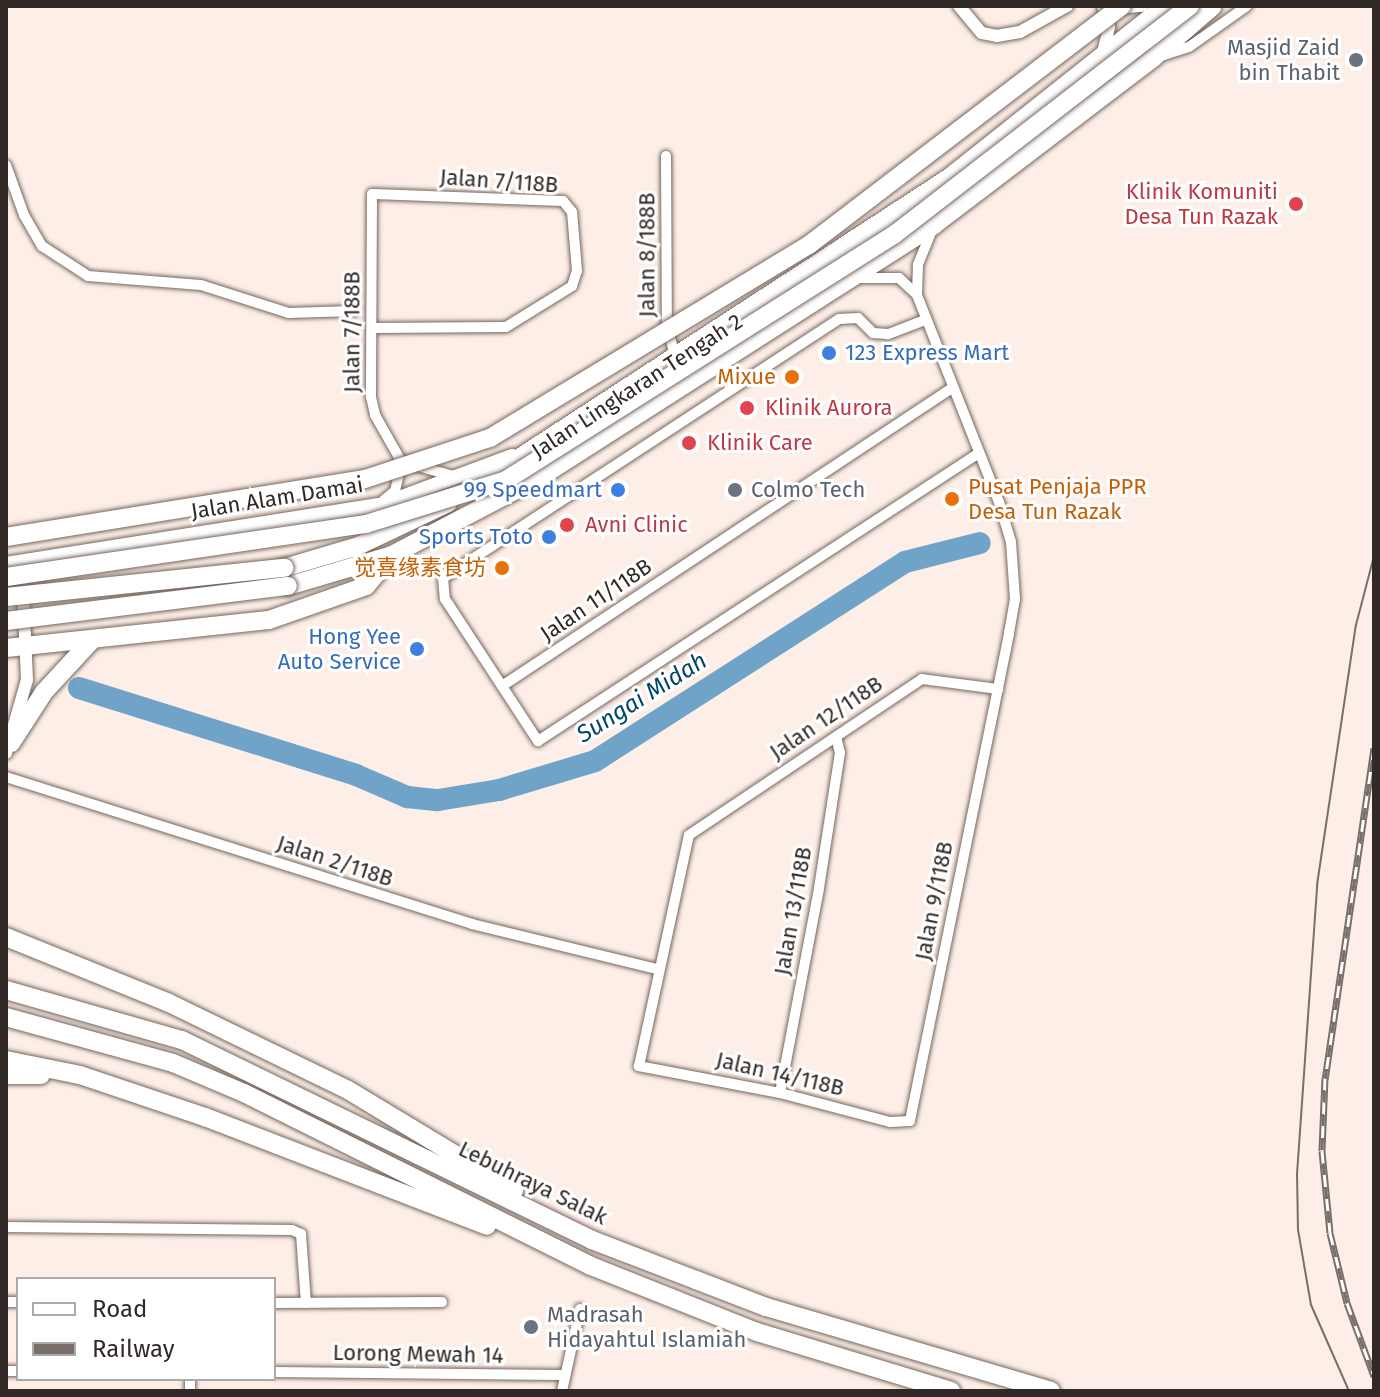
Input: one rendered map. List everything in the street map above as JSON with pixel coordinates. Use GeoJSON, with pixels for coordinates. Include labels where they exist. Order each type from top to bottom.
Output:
{"type":"FeatureCollection","features":[{"type":"Feature","properties":{"kind":"highway"},"geometry":{"type":"LineString","coordinates":[[6,537],[365,479],[490,438],[809,245],[1122,6]]}},
{"type":"Feature","properties":{"kind":"highway","name":"Jalan Lingkaran Tengah 2"},"geometry":{"type":"LineString","coordinates":[[6,597],[286,577],[385,535],[546,441],[674,353],[950,177],[1165,6]]}},
{"type":"Feature","properties":{"kind":"highway"},"geometry":{"type":"LineString","coordinates":[[6,577],[366,524],[506,480],[895,234],[1190,6]]}},
{"type":"Feature","properties":{"kind":"highway","name":"Jalan Lingkaran Tengah 2"},"geometry":{"type":"LineString","coordinates":[[6,621],[286,577],[392,555],[509,496],[934,225],[1153,58],[1213,6]]}},
{"type":"Feature","properties":{"kind":"highway"},"geometry":{"type":"LineString","coordinates":[[6,648],[243,625],[302,611],[366,586],[392,555]]}},
{"type":"Feature","properties":{"kind":"highway"},"geometry":{"type":"LineString","coordinates":[[8,748],[44,692],[92,640]]}},
{"type":"Feature","properties":{"kind":"highway"},"geometry":{"type":"LineString","coordinates":[[6,937],[167,1002],[348,1090],[592,1240]]}},
{"type":"Feature","properties":{"kind":"highway"},"geometry":{"type":"LineString","coordinates":[[6,948],[52,958]]}},
{"type":"Feature","properties":{"kind":"highway","name":"Lebuhraya Salak"},"geometry":{"type":"LineString","coordinates":[[6,990],[182,1040],[592,1240],[766,1307],[1051,1391]]}},
{"type":"Feature","properties":{"kind":"highway"},"geometry":{"type":"LineString","coordinates":[[6,1017],[144,1054],[244,1093],[591,1266]]}},
{"type":"Feature","properties":{"kind":"highway"},"geometry":{"type":"LineString","coordinates":[[6,1060],[80,1075],[205,1117],[757,1332],[951,1391]]}},
{"type":"Feature","properties":{"kind":"highway"},"geometry":{"type":"LineString","coordinates":[[6,1075],[80,1075]]}},
{"type":"Feature","properties":{"kind":"main road","name":"Jalan Alam Damai"},"geometry":{"type":"LineString","coordinates":[[6,564],[379,504],[462,477],[546,441]]}},
{"type":"Feature","properties":{"kind":"street"},"geometry":{"type":"LineString","coordinates":[[959,6],[982,33],[997,36],[1020,32],[1067,6]]}},
{"type":"Feature","properties":{"kind":"street"},"geometry":{"type":"LineString","coordinates":[[1102,58],[1109,27],[1102,6],[1142,6]]}},
{"type":"Feature","properties":{"kind":"street"},"geometry":{"type":"LineString","coordinates":[[1153,58],[1189,47],[1247,6]]}},
{"type":"Feature","properties":{"kind":"street","name":"Jalan 8/188B"},"geometry":{"type":"LineString","coordinates":[[666,156],[667,326],[674,353]]}},
{"type":"Feature","properties":{"kind":"street"},"geometry":{"type":"LineString","coordinates":[[6,165],[24,215],[42,246],[88,276],[201,285],[289,313],[354,311]]}},
{"type":"Feature","properties":{"kind":"street","name":"Jalan 7/118B"},"geometry":{"type":"LineString","coordinates":[[372,194],[563,201],[572,212],[576,259],[572,286],[506,327],[373,328]]}},
{"type":"Feature","properties":{"kind":"street","name":"Jalan 7/188B"},"geometry":{"type":"LineString","coordinates":[[372,194],[375,415],[401,461]]}},
{"type":"Feature","properties":{"kind":"street"},"geometry":{"type":"LineString","coordinates":[[917,295],[918,265],[934,225]]}},
{"type":"Feature","properties":{"kind":"street"},"geometry":{"type":"LineString","coordinates":[[849,279],[899,278],[917,295]]}},
{"type":"Feature","properties":{"kind":"street","name":"Jalan 9/118B"},"geometry":{"type":"LineString","coordinates":[[910,1121],[998,689],[1015,580],[1011,542],[917,295]]}},
{"type":"Feature","properties":{"kind":"street"},"geometry":{"type":"LineString","coordinates":[[925,320],[888,334],[873,333],[858,318],[839,319],[443,578],[445,599],[538,741],[979,453]]}},
{"type":"Feature","properties":{"kind":"street","name":"Jalan 11/118B"},"geometry":{"type":"LineString","coordinates":[[502,686],[952,388]]}},
{"type":"Feature","properties":{"kind":"street"},"geometry":{"type":"LineString","coordinates":[[379,504],[395,491],[401,461],[462,477]]}},
{"type":"Feature","properties":{"kind":"street"},"geometry":{"type":"LineString","coordinates":[[8,748],[27,680],[29,646],[22,562]]}},
{"type":"Feature","properties":{"kind":"street","name":"Jalan 12/118B"},"geometry":{"type":"LineString","coordinates":[[657,969],[689,835],[922,679],[998,689]]}},
{"type":"Feature","properties":{"kind":"street","name":"Jalan 13/118B"},"geometry":{"type":"LineString","coordinates":[[780,1093],[819,888],[840,753],[836,737]]}},
{"type":"Feature","properties":{"kind":"street","name":"Jalan 2/118B"},"geometry":{"type":"LineString","coordinates":[[6,777],[472,924],[657,969]]}},
{"type":"Feature","properties":{"kind":"street","name":"Jalan 14/118B"},"geometry":{"type":"LineString","coordinates":[[657,969],[639,1066],[780,1093],[890,1122],[910,1121]]}},
{"type":"Feature","properties":{"kind":"street"},"geometry":{"type":"LineString","coordinates":[[6,1227],[301,1234],[306,1303]]}},
{"type":"Feature","properties":{"kind":"street"},"geometry":{"type":"LineString","coordinates":[[276,1303],[442,1302]]}},
{"type":"Feature","properties":{"kind":"street"},"geometry":{"type":"LineString","coordinates":[[562,1391],[562,1375],[580,1309]]}},
{"type":"Feature","properties":{"kind":"street","name":"Lorong Mewah 14"},"geometry":{"type":"LineString","coordinates":[[276,1372],[562,1375]]}},
{"type":"Feature","properties":{"kind":"waterway","name":"Sungai Midah"},"geometry":{"type":"LineString","coordinates":[[79,688],[356,775],[407,797],[438,800],[499,790],[595,761],[905,562],[980,543]]}},
{"type":"Feature","properties":{"kind":"tram line"},"geometry":{"type":"LineString","coordinates":[[1349,1391],[1311,1305],[1298,1230],[1297,1174],[1317,885],[1356,625],[1374,556]]}},
{"type":"Feature","properties":{"kind":"railway"},"geometry":{"type":"LineString","coordinates":[[1374,748],[1325,1078],[1322,1151],[1330,1233],[1347,1303],[1374,1376]]}},
{"type":"Feature","properties":{"kind":"place","name":"Masjid Zaid bin Thabit"},"geometry":{"type":"Point","coordinates":[1356,60]}},
{"type":"Feature","properties":{"kind":"place","name":"Klinik Komuniti Desa Tun Razak"},"geometry":{"type":"Point","coordinates":[1296,204]}},
{"type":"Feature","properties":{"kind":"place","name":"123 Express Mart"},"geometry":{"type":"Point","coordinates":[829,353]}},
{"type":"Feature","properties":{"kind":"place","name":"Mixue"},"geometry":{"type":"Point","coordinates":[792,377]}},
{"type":"Feature","properties":{"kind":"place","name":"Klinik Aurora"},"geometry":{"type":"Point","coordinates":[747,408]}},
{"type":"Feature","properties":{"kind":"place","name":"Klinik Care"},"geometry":{"type":"Point","coordinates":[689,443]}},
{"type":"Feature","properties":{"kind":"place","name":"99 Speedmart"},"geometry":{"type":"Point","coordinates":[618,490]}},
{"type":"Feature","properties":{"kind":"place","name":"Colmo Tech"},"geometry":{"type":"Point","coordinates":[735,490]}},
{"type":"Feature","properties":{"kind":"place","name":"Pusat Penjaja PPR Desa Tun Razak"},"geometry":{"type":"Point","coordinates":[952,499]}},
{"type":"Feature","properties":{"kind":"place","name":"Avni Clinic"},"geometry":{"type":"Point","coordinates":[567,525]}},
{"type":"Feature","properties":{"kind":"place","name":"Sports Toto"},"geometry":{"type":"Point","coordinates":[549,537]}},
{"type":"Feature","properties":{"kind":"place","name":"觉喜缘素食坊"},"geometry":{"type":"Point","coordinates":[502,568]}},
{"type":"Feature","properties":{"kind":"place","name":"Hong Yee Auto Service"},"geometry":{"type":"Point","coordinates":[417,649]}},
{"type":"Feature","properties":{"kind":"place","name":"Madrasah Hidayahtul Islamiah"},"geometry":{"type":"Point","coordinates":[531,1327]}}]}
